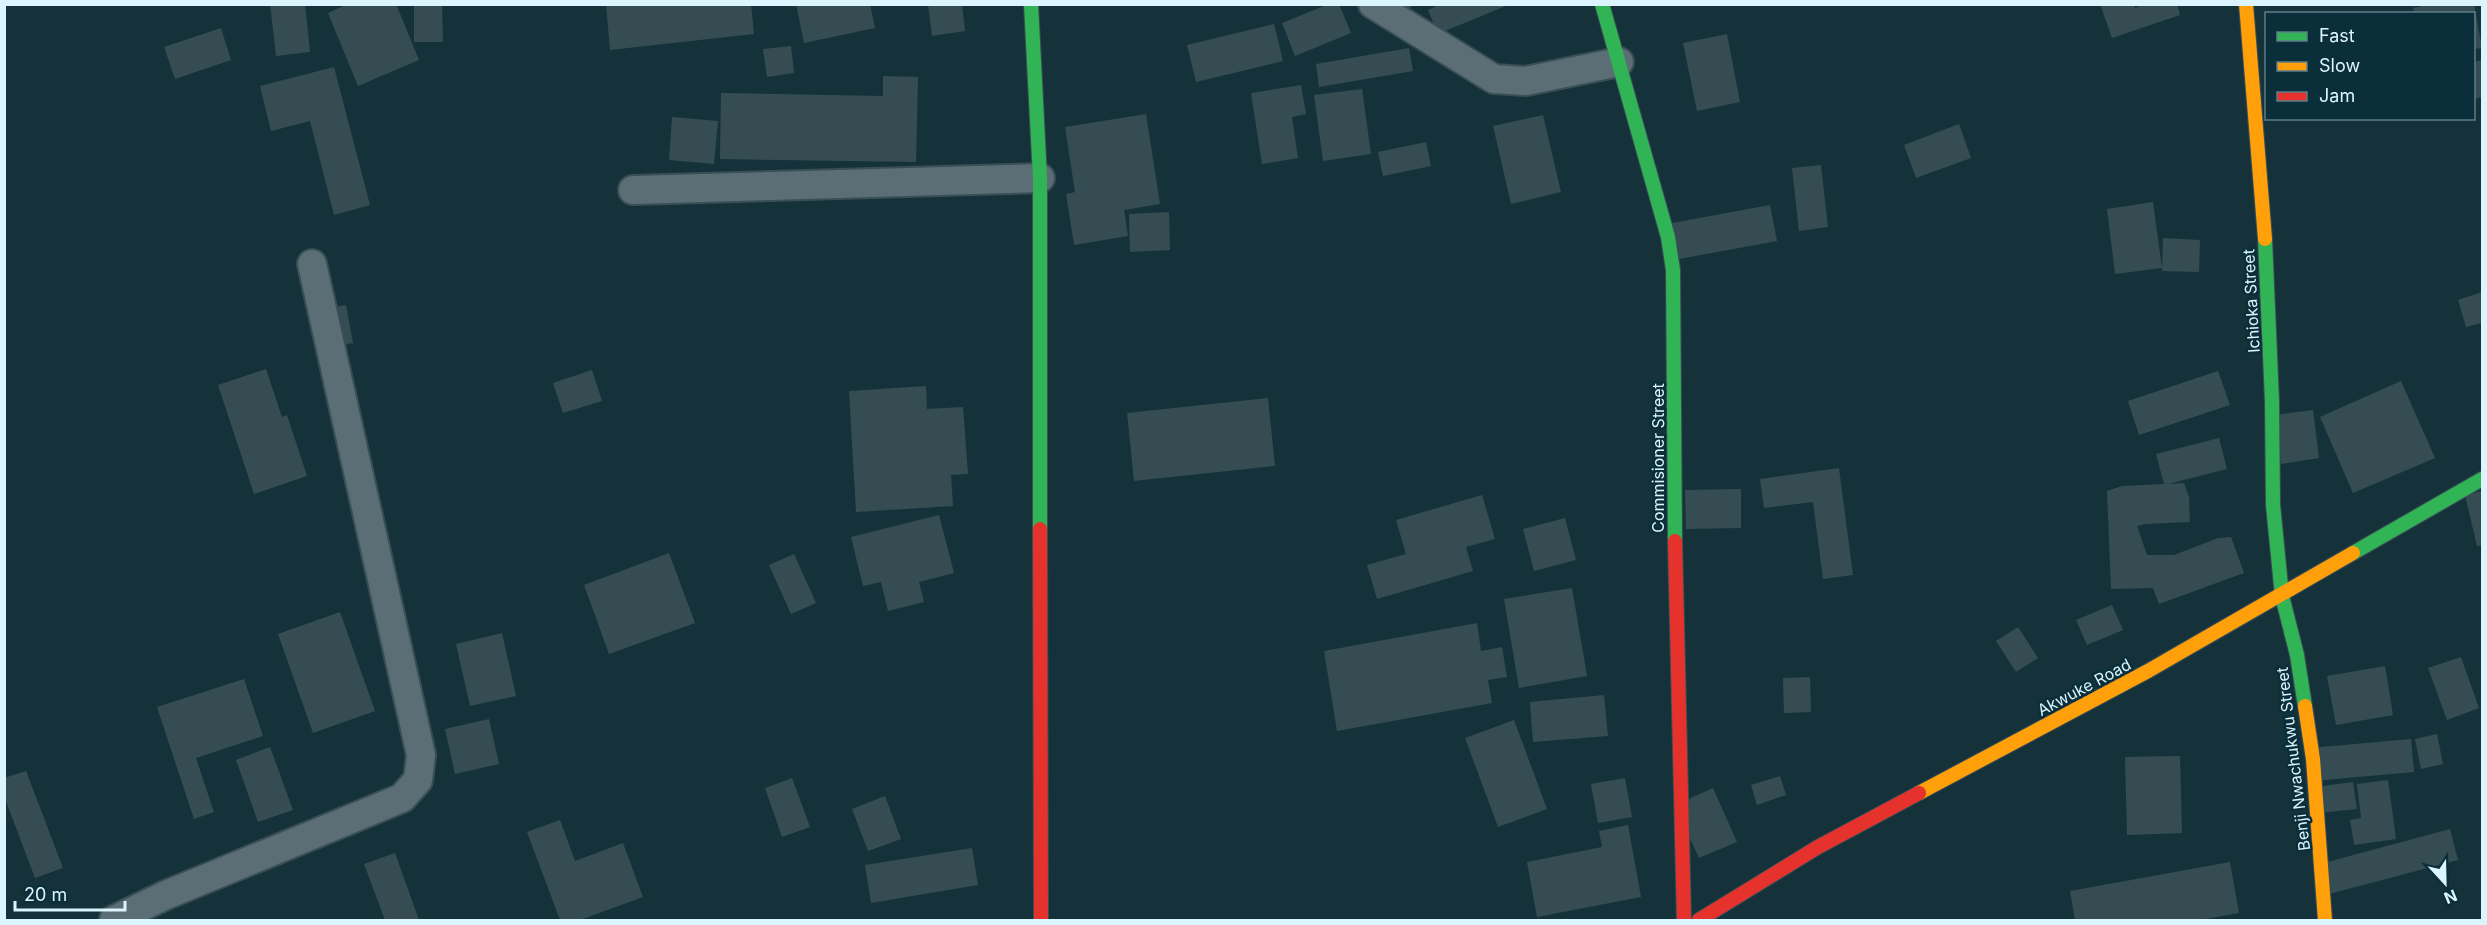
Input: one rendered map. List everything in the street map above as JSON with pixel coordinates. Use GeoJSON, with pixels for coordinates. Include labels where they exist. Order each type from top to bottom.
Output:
{"type":"FeatureCollection","features":[{"type":"Feature","properties":{"kind":"street"},"geometry":{"type":"LineString","coordinates":[[1030,4],[1040,178],[1041,921]]}},
{"type":"Feature","properties":{"kind":"street"},"geometry":{"type":"LineString","coordinates":[[1373,4],[1494,79],[1526,81],[1618,62]]}},
{"type":"Feature","properties":{"kind":"street","name":"Commisioner Street"},"geometry":{"type":"LineString","coordinates":[[1602,4],[1668,237],[1673,270],[1676,623],[1684,921]]}},
{"type":"Feature","properties":{"kind":"street","name":"Ichioka Street"},"geometry":{"type":"LineString","coordinates":[[2246,4],[2265,234],[2272,401],[2273,505],[2282,596]]}},
{"type":"Feature","properties":{"kind":"street"},"geometry":{"type":"LineString","coordinates":[[633,190],[1040,178]]}},
{"type":"Feature","properties":{"kind":"street"},"geometry":{"type":"LineString","coordinates":[[114,921],[166,895],[402,798],[418,780],[421,755],[312,264]]}},
{"type":"Feature","properties":{"kind":"street","name":"Akwuke Road"},"geometry":{"type":"LineString","coordinates":[[1699,921],[1818,847],[2148,671],[2482,479]]}},
{"type":"Feature","properties":{"kind":"street","name":"Benji Nwachukwu Street"},"geometry":{"type":"LineString","coordinates":[[2282,596],[2297,655],[2313,759],[2325,921]]}},
{"type":"Feature","properties":{"kind":"building"},"geometry":{"type":"Polygon","coordinates":[[[270,4],[305,4],[310,52],[276,56],[270,4]]]}},
{"type":"Feature","properties":{"kind":"building"},"geometry":{"type":"Polygon","coordinates":[[[348,4],[396,4],[419,60],[358,86],[328,13],[348,4]]]}},
{"type":"Feature","properties":{"kind":"building"},"geometry":{"type":"Polygon","coordinates":[[[414,4],[442,4],[443,42],[414,42],[414,4]]]}},
{"type":"Feature","properties":{"kind":"building"},"geometry":{"type":"Polygon","coordinates":[[[606,4],[751,4],[754,34],[610,50],[606,4]]]}},
{"type":"Feature","properties":{"kind":"building"},"geometry":{"type":"Polygon","coordinates":[[[796,4],[870,4],[875,28],[804,43],[796,4]]]}},
{"type":"Feature","properties":{"kind":"building"},"geometry":{"type":"Polygon","coordinates":[[[928,4],[962,4],[965,31],[932,36],[928,4]]]}},
{"type":"Feature","properties":{"kind":"building"},"geometry":{"type":"Polygon","coordinates":[[[1329,4],[1339,4],[1351,33],[1295,56],[1282,23],[1329,4]]]}},
{"type":"Feature","properties":{"kind":"building"},"geometry":{"type":"Polygon","coordinates":[[[1388,4],[1418,4],[1392,15],[1388,4]]]}},
{"type":"Feature","properties":{"kind":"building"},"geometry":{"type":"Polygon","coordinates":[[[1441,4],[1508,5],[1438,34],[1428,10],[1441,4]]]}},
{"type":"Feature","properties":{"kind":"building"},"geometry":{"type":"Polygon","coordinates":[[[2100,4],[2134,4],[2135,8],[2144,4],[2177,4],[2180,15],[2112,38],[2100,4]]]}},
{"type":"Feature","properties":{"kind":"building"},"geometry":{"type":"Polygon","coordinates":[[[2430,4],[2474,4],[2482,48],[2475,49],[2475,12],[2414,12],[2413,8],[2430,4]]]}},
{"type":"Feature","properties":{"kind":"building"},"geometry":{"type":"Polygon","coordinates":[[[1274,24],[1283,61],[1196,82],[1187,45],[1274,24]]]}},
{"type":"Feature","properties":{"kind":"building"},"geometry":{"type":"Polygon","coordinates":[[[221,28],[231,60],[175,79],[164,47],[221,28]]]}},
{"type":"Feature","properties":{"kind":"building"},"geometry":{"type":"Polygon","coordinates":[[[1727,34],[1740,102],[1697,111],[1683,43],[1727,34]]]}},
{"type":"Feature","properties":{"kind":"building"},"geometry":{"type":"Polygon","coordinates":[[[791,46],[794,73],[767,77],[763,49],[791,46]]]}},
{"type":"Feature","properties":{"kind":"building"},"geometry":{"type":"Polygon","coordinates":[[[1409,48],[1413,71],[1319,87],[1316,64],[1409,48]]]}},
{"type":"Feature","properties":{"kind":"building"},"geometry":{"type":"Polygon","coordinates":[[[2482,60],[2482,97],[2475,99],[2475,62],[2482,60]]]}},
{"type":"Feature","properties":{"kind":"building"},"geometry":{"type":"Polygon","coordinates":[[[334,67],[370,205],[334,215],[310,121],[271,131],[260,86],[334,67]]]}},
{"type":"Feature","properties":{"kind":"building"},"geometry":{"type":"Polygon","coordinates":[[[883,76],[918,77],[916,162],[720,159],[721,93],[883,96],[883,76]]]}},
{"type":"Feature","properties":{"kind":"building"},"geometry":{"type":"Polygon","coordinates":[[[1301,85],[1306,114],[1292,117],[1298,158],[1262,164],[1251,93],[1301,85]]]}},
{"type":"Feature","properties":{"kind":"building"},"geometry":{"type":"Polygon","coordinates":[[[1362,89],[1371,154],[1323,161],[1314,95],[1362,89]]]}},
{"type":"Feature","properties":{"kind":"building"},"geometry":{"type":"Polygon","coordinates":[[[1146,114],[1160,204],[1124,210],[1128,236],[1074,245],[1066,194],[1075,192],[1065,127],[1146,114]]]}},
{"type":"Feature","properties":{"kind":"building"},"geometry":{"type":"Polygon","coordinates":[[[1543,115],[1561,192],[1511,204],[1493,126],[1543,115]]]}},
{"type":"Feature","properties":{"kind":"building"},"geometry":{"type":"Polygon","coordinates":[[[672,117],[718,121],[714,164],[669,160],[672,117]]]}},
{"type":"Feature","properties":{"kind":"building"},"geometry":{"type":"Polygon","coordinates":[[[1959,124],[1971,158],[1916,178],[1904,145],[1959,124]]]}},
{"type":"Feature","properties":{"kind":"building"},"geometry":{"type":"Polygon","coordinates":[[[1426,142],[1431,166],[1383,176],[1378,152],[1426,142]]]}},
{"type":"Feature","properties":{"kind":"building"},"geometry":{"type":"Polygon","coordinates":[[[1821,165],[1828,227],[1799,231],[1792,168],[1821,165]]]}},
{"type":"Feature","properties":{"kind":"building"},"geometry":{"type":"Polygon","coordinates":[[[2153,202],[2162,268],[2115,274],[2107,209],[2153,202]]]}},
{"type":"Feature","properties":{"kind":"building"},"geometry":{"type":"Polygon","coordinates":[[[1770,205],[1777,241],[1679,259],[1672,223],[1770,205]]]}},
{"type":"Feature","properties":{"kind":"building"},"geometry":{"type":"Polygon","coordinates":[[[1169,212],[1170,250],[1130,252],[1129,214],[1169,212]]]}},
{"type":"Feature","properties":{"kind":"building"},"geometry":{"type":"Polygon","coordinates":[[[2163,238],[2200,240],[2199,272],[2162,271],[2163,238]]]}},
{"type":"Feature","properties":{"kind":"building"},"geometry":{"type":"Polygon","coordinates":[[[2482,292],[2482,323],[2466,327],[2458,300],[2482,292]]]}},
{"type":"Feature","properties":{"kind":"building"},"geometry":{"type":"Polygon","coordinates":[[[346,305],[353,343],[317,350],[311,311],[346,305]]]}},
{"type":"Feature","properties":{"kind":"building"},"geometry":{"type":"Polygon","coordinates":[[[266,369],[282,417],[287,415],[307,476],[254,494],[218,385],[266,369]]]}},
{"type":"Feature","properties":{"kind":"building"},"geometry":{"type":"Polygon","coordinates":[[[592,370],[602,401],[563,413],[553,383],[592,370]]]}},
{"type":"Feature","properties":{"kind":"building"},"geometry":{"type":"Polygon","coordinates":[[[2218,371],[2230,405],[2139,435],[2128,401],[2218,371]]]}},
{"type":"Feature","properties":{"kind":"building"},"geometry":{"type":"Polygon","coordinates":[[[2401,381],[2435,458],[2353,493],[2320,417],[2401,381]]]}},
{"type":"Feature","properties":{"kind":"building"},"geometry":{"type":"Polygon","coordinates":[[[926,386],[927,409],[963,407],[968,474],[951,475],[953,506],[856,512],[849,391],[926,386]]]}},
{"type":"Feature","properties":{"kind":"building"},"geometry":{"type":"Polygon","coordinates":[[[1268,398],[1275,466],[1134,481],[1127,413],[1268,398]]]}},
{"type":"Feature","properties":{"kind":"building"},"geometry":{"type":"Polygon","coordinates":[[[2313,410],[2319,458],[2281,464],[2274,415],[2313,410]]]}},
{"type":"Feature","properties":{"kind":"building"},"geometry":{"type":"Polygon","coordinates":[[[2219,438],[2227,469],[2168,484],[2184,483],[2189,497],[2190,522],[2137,526],[2147,555],[2174,555],[2218,538],[2231,537],[2244,573],[2159,604],[2153,588],[2111,589],[2107,491],[2122,486],[2164,484],[2156,454],[2219,438]]]}},
{"type":"Feature","properties":{"kind":"building"},"geometry":{"type":"Polygon","coordinates":[[[1839,468],[1853,575],[1823,579],[1813,502],[1764,508],[1760,479],[1839,468]]]}},
{"type":"Feature","properties":{"kind":"building"},"geometry":{"type":"Polygon","coordinates":[[[1741,489],[1741,528],[1686,529],[1685,490],[1741,489]]]}},
{"type":"Feature","properties":{"kind":"building"},"geometry":{"type":"Polygon","coordinates":[[[2482,491],[2482,545],[2477,546],[2465,495],[2482,491]]]}},
{"type":"Feature","properties":{"kind":"building"},"geometry":{"type":"Polygon","coordinates":[[[1482,495],[1495,539],[1466,547],[1473,571],[1377,599],[1367,565],[1406,554],[1396,520],[1482,495]]]}},
{"type":"Feature","properties":{"kind":"building"},"geometry":{"type":"Polygon","coordinates":[[[939,515],[954,573],[919,582],[924,602],[888,611],[881,582],[863,586],[851,537],[939,515]]]}},
{"type":"Feature","properties":{"kind":"building"},"geometry":{"type":"Polygon","coordinates":[[[1565,518],[1576,560],[1534,571],[1523,529],[1565,518]]]}},
{"type":"Feature","properties":{"kind":"building"},"geometry":{"type":"Polygon","coordinates":[[[669,553],[695,623],[609,654],[584,585],[669,553]]]}},
{"type":"Feature","properties":{"kind":"building"},"geometry":{"type":"Polygon","coordinates":[[[794,554],[816,603],[791,614],[769,565],[794,554]]]}},
{"type":"Feature","properties":{"kind":"building"},"geometry":{"type":"Polygon","coordinates":[[[1572,588],[1587,676],[1519,688],[1504,599],[1572,588]]]}},
{"type":"Feature","properties":{"kind":"building"},"geometry":{"type":"Polygon","coordinates":[[[2112,605],[2123,630],[2087,645],[2076,620],[2112,605]]]}},
{"type":"Feature","properties":{"kind":"building"},"geometry":{"type":"Polygon","coordinates":[[[340,612],[375,711],[313,733],[278,634],[340,612]]]}},
{"type":"Feature","properties":{"kind":"building"},"geometry":{"type":"Polygon","coordinates":[[[1477,623],[1481,651],[1502,647],[1507,677],[1488,680],[1492,703],[1337,731],[1324,651],[1477,623]]]}},
{"type":"Feature","properties":{"kind":"building"},"geometry":{"type":"Polygon","coordinates":[[[2018,627],[2038,658],[2016,672],[1996,641],[2018,627]]]}},
{"type":"Feature","properties":{"kind":"building"},"geometry":{"type":"Polygon","coordinates":[[[502,633],[516,696],[470,706],[456,644],[502,633]]]}},
{"type":"Feature","properties":{"kind":"building"},"geometry":{"type":"Polygon","coordinates":[[[2461,657],[2479,708],[2447,720],[2428,668],[2461,657]]]}},
{"type":"Feature","properties":{"kind":"building"},"geometry":{"type":"Polygon","coordinates":[[[2385,666],[2393,715],[2336,725],[2327,676],[2385,666]]]}},
{"type":"Feature","properties":{"kind":"building"},"geometry":{"type":"Polygon","coordinates":[[[1810,677],[1811,712],[1784,713],[1783,678],[1810,677]]]}},
{"type":"Feature","properties":{"kind":"building"},"geometry":{"type":"Polygon","coordinates":[[[244,679],[263,736],[196,758],[214,812],[194,819],[157,707],[244,679]]]}},
{"type":"Feature","properties":{"kind":"building"},"geometry":{"type":"Polygon","coordinates":[[[1604,695],[1608,736],[1533,742],[1530,702],[1604,695]]]}},
{"type":"Feature","properties":{"kind":"building"},"geometry":{"type":"Polygon","coordinates":[[[489,719],[499,764],[455,774],[445,729],[489,719]]]}},
{"type":"Feature","properties":{"kind":"building"},"geometry":{"type":"Polygon","coordinates":[[[1514,720],[1547,809],[1498,827],[1465,738],[1514,720]]]}},
{"type":"Feature","properties":{"kind":"building"},"geometry":{"type":"Polygon","coordinates":[[[2437,734],[2443,764],[2421,769],[2415,739],[2437,734]]]}},
{"type":"Feature","properties":{"kind":"building"},"geometry":{"type":"Polygon","coordinates":[[[2411,739],[2414,772],[2313,781],[2310,748],[2411,739]]]}},
{"type":"Feature","properties":{"kind":"building"},"geometry":{"type":"Polygon","coordinates":[[[270,747],[293,810],[258,822],[236,760],[270,747]]]}},
{"type":"Feature","properties":{"kind":"building"},"geometry":{"type":"Polygon","coordinates":[[[2180,756],[2182,833],[2127,835],[2125,757],[2180,756]]]}},
{"type":"Feature","properties":{"kind":"building"},"geometry":{"type":"Polygon","coordinates":[[[26,771],[63,868],[35,878],[4,796],[4,778],[26,771]]]}},
{"type":"Feature","properties":{"kind":"building"},"geometry":{"type":"Polygon","coordinates":[[[1780,776],[1786,795],[1757,805],[1751,785],[1780,776]]]}},
{"type":"Feature","properties":{"kind":"building"},"geometry":{"type":"Polygon","coordinates":[[[792,778],[810,827],[782,837],[765,788],[792,778]]]}},
{"type":"Feature","properties":{"kind":"building"},"geometry":{"type":"Polygon","coordinates":[[[1625,778],[1632,817],[1598,823],[1591,784],[1625,778]]]}},
{"type":"Feature","properties":{"kind":"building"},"geometry":{"type":"Polygon","coordinates":[[[2388,780],[2396,839],[2354,845],[2350,820],[2361,818],[2357,784],[2388,780]]]}},
{"type":"Feature","properties":{"kind":"building"},"geometry":{"type":"Polygon","coordinates":[[[2353,782],[2357,809],[2319,813],[2315,787],[2353,782]]]}},
{"type":"Feature","properties":{"kind":"building"},"geometry":{"type":"Polygon","coordinates":[[[1713,788],[1737,842],[1699,858],[1675,805],[1713,788]]]}},
{"type":"Feature","properties":{"kind":"building"},"geometry":{"type":"Polygon","coordinates":[[[885,796],[901,839],[868,851],[852,809],[885,796]]]}},
{"type":"Feature","properties":{"kind":"building"},"geometry":{"type":"Polygon","coordinates":[[[560,820],[575,861],[623,843],[643,897],[580,920],[560,920],[527,832],[560,820]]]}},
{"type":"Feature","properties":{"kind":"building"},"geometry":{"type":"Polygon","coordinates":[[[1628,825],[1641,897],[1537,917],[1527,862],[1602,847],[1599,831],[1628,825]]]}},
{"type":"Feature","properties":{"kind":"building"},"geometry":{"type":"Polygon","coordinates":[[[2450,829],[2458,860],[2329,894],[2320,864],[2450,829]]]}},
{"type":"Feature","properties":{"kind":"building"},"geometry":{"type":"Polygon","coordinates":[[[972,848],[978,885],[871,903],[865,865],[972,848]]]}},
{"type":"Feature","properties":{"kind":"building"},"geometry":{"type":"Polygon","coordinates":[[[395,853],[419,920],[385,920],[364,864],[395,853]]]}},
{"type":"Feature","properties":{"kind":"building"},"geometry":{"type":"Polygon","coordinates":[[[2230,862],[2239,913],[2200,920],[2075,920],[2070,891],[2230,862]]]}},
{"type":"Feature","properties":{"kind":"traffic: fast"},"geometry":{"type":"LineString","coordinates":[[1031,4],[1040,178],[1040,529]]}},
{"type":"Feature","properties":{"kind":"traffic: fast"},"geometry":{"type":"LineString","coordinates":[[1602,4],[1668,237],[1673,270],[1675,541]]}},
{"type":"Feature","properties":{"kind":"traffic: fast"},"geometry":{"type":"LineString","coordinates":[[2265,239],[2272,401],[2273,505],[2282,596],[2297,655],[2305,706]]}},
{"type":"Feature","properties":{"kind":"traffic: fast"},"geometry":{"type":"LineString","coordinates":[[2353,553],[2482,479]]}},
{"type":"Feature","properties":{"kind":"traffic: slow"},"geometry":{"type":"LineString","coordinates":[[2246,4],[2265,239]]}},
{"type":"Feature","properties":{"kind":"traffic: slow"},"geometry":{"type":"LineString","coordinates":[[1919,793],[2148,671],[2353,553]]}},
{"type":"Feature","properties":{"kind":"traffic: slow"},"geometry":{"type":"LineString","coordinates":[[2305,706],[2313,759],[2325,920]]}},
{"type":"Feature","properties":{"kind":"traffic: jam"},"geometry":{"type":"LineString","coordinates":[[1040,529],[1041,920]]}},
{"type":"Feature","properties":{"kind":"traffic: jam"},"geometry":{"type":"LineString","coordinates":[[1675,541],[1684,920]]}},
{"type":"Feature","properties":{"kind":"traffic: jam"},"geometry":{"type":"LineString","coordinates":[[1699,920],[1818,847],[1919,793]]}}]}
